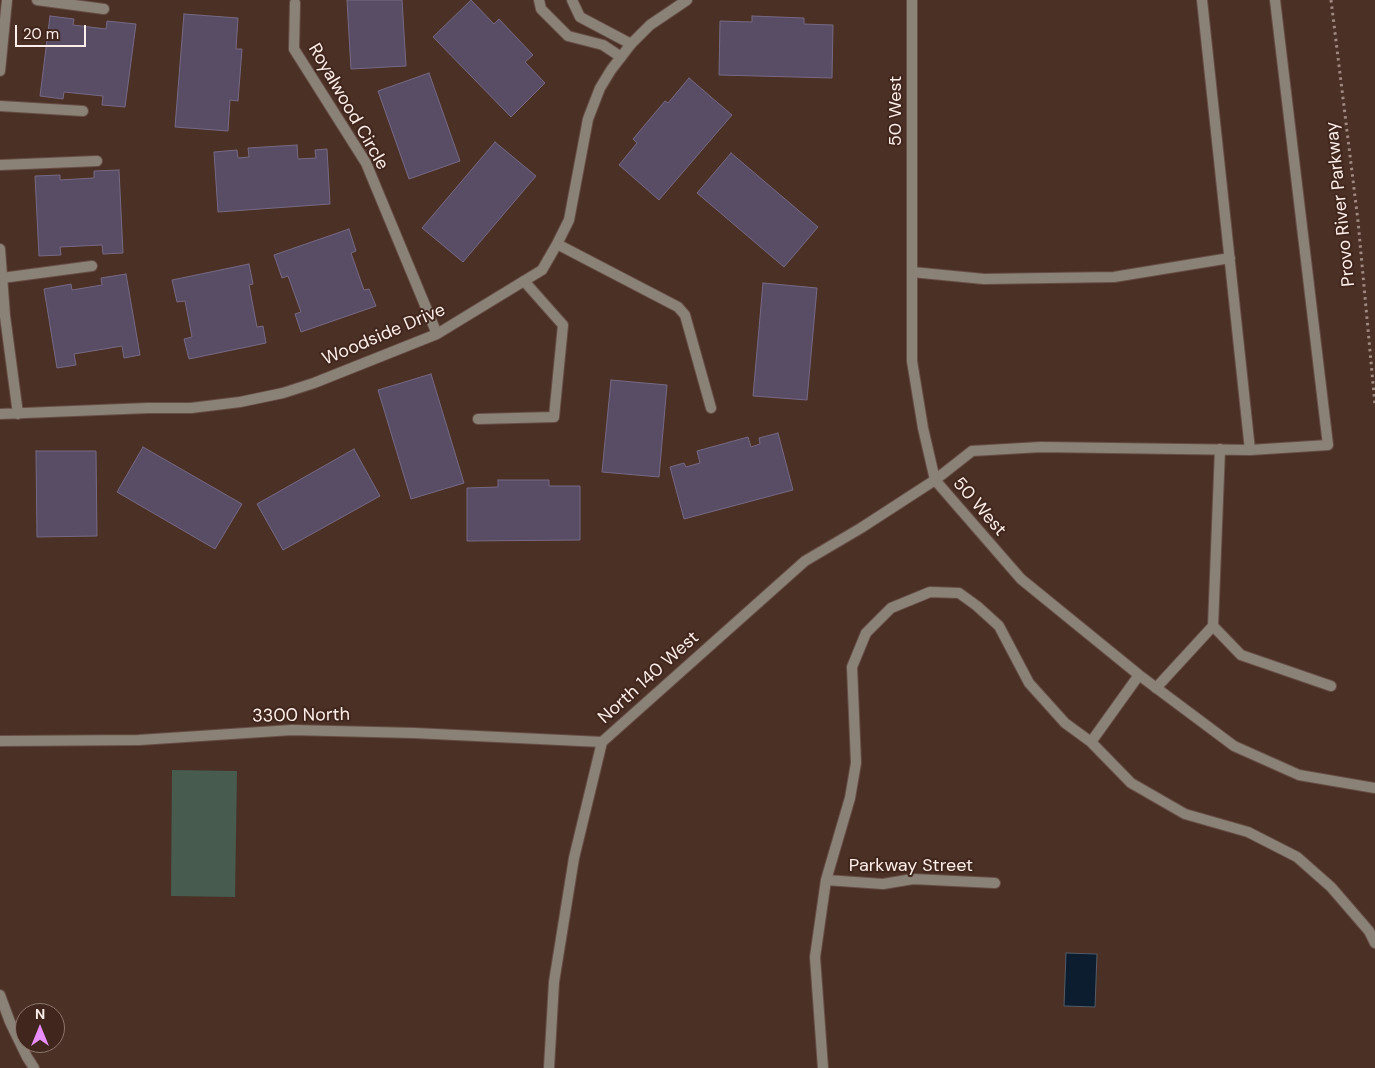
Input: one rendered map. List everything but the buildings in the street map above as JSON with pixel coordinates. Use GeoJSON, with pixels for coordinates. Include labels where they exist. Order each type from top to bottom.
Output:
{"type":"FeatureCollection","features":[{"type":"Feature","properties":{"kind":"street"},"geometry":{"type":"LineString","coordinates":[[0,71],[7,0]]}},
{"type":"Feature","properties":{"kind":"street"},"geometry":{"type":"LineString","coordinates":[[37,0],[104,9]]}},
{"type":"Feature","properties":{"kind":"street"},"geometry":{"type":"LineString","coordinates":[[539,0],[541,9],[568,36],[603,45],[621,57]]}},
{"type":"Feature","properties":{"kind":"street"},"geometry":{"type":"LineString","coordinates":[[572,0],[580,17],[631,44]]}},
{"type":"Feature","properties":{"kind":"street","name":"Woodside Drive"},"geometry":{"type":"LineString","coordinates":[[0,414],[191,408],[240,402],[314,383],[437,334],[542,270],[569,220],[588,119],[600,88],[631,44],[650,25],[687,0]]}},
{"type":"Feature","properties":{"kind":"street","name":"50 West"},"geometry":{"type":"LineString","coordinates":[[912,0],[912,361],[923,428],[935,480],[1021,579],[1139,675],[1234,746],[1299,775],[1375,788]]}},
{"type":"Feature","properties":{"kind":"street"},"geometry":{"type":"LineString","coordinates":[[1202,0],[1250,450]]}},
{"type":"Feature","properties":{"kind":"street","name":"North 140 West"},"geometry":{"type":"LineString","coordinates":[[549,1068],[554,982],[574,858],[602,742],[805,561],[861,528],[935,480],[972,451],[1041,447],[1250,450],[1328,445],[1275,0]]}},
{"type":"Feature","properties":{"kind":"street","name":"Royalwood Circle"},"geometry":{"type":"LineString","coordinates":[[295,3],[294,49],[366,164],[437,334]]}},
{"type":"Feature","properties":{"kind":"street"},"geometry":{"type":"LineString","coordinates":[[0,106],[83,111]]}},
{"type":"Feature","properties":{"kind":"street"},"geometry":{"type":"LineString","coordinates":[[0,165],[97,162]]}},
{"type":"Feature","properties":{"kind":"street"},"geometry":{"type":"LineString","coordinates":[[557,244],[678,307],[685,315],[711,408]]}},
{"type":"Feature","properties":{"kind":"street"},"geometry":{"type":"LineString","coordinates":[[0,249],[4,316],[18,414]]}},
{"type":"Feature","properties":{"kind":"street"},"geometry":{"type":"LineString","coordinates":[[912,272],[984,279],[1114,277],[1230,258]]}},
{"type":"Feature","properties":{"kind":"street"},"geometry":{"type":"LineString","coordinates":[[2,278],[92,266]]}},
{"type":"Feature","properties":{"kind":"street"},"geometry":{"type":"LineString","coordinates":[[478,419],[554,417],[562,325],[524,281]]}},
{"type":"Feature","properties":{"kind":"street"},"geometry":{"type":"LineString","coordinates":[[1156,688],[1213,626],[1220,449]]}},
{"type":"Feature","properties":{"kind":"street"},"geometry":{"type":"LineString","coordinates":[[823,1068],[815,957],[826,880],[850,798],[856,763],[852,667],[866,633],[890,608],[930,592],[959,592],[999,626],[1029,683],[1065,723],[1091,742],[1132,783],[1185,814],[1248,832],[1296,857],[1331,887],[1369,931],[1375,943]]}},
{"type":"Feature","properties":{"kind":"street"},"geometry":{"type":"LineString","coordinates":[[1213,626],[1241,655],[1331,686]]}},
{"type":"Feature","properties":{"kind":"street"},"geometry":{"type":"LineString","coordinates":[[1091,742],[1139,675]]}},
{"type":"Feature","properties":{"kind":"street","name":"3300 North"},"geometry":{"type":"LineString","coordinates":[[0,741],[139,740],[292,730],[602,742]]}},
{"type":"Feature","properties":{"kind":"street","name":"Parkway Street"},"geometry":{"type":"LineString","coordinates":[[826,880],[883,884],[913,879],[995,883]]}},
{"type":"Feature","properties":{"kind":"street"},"geometry":{"type":"LineString","coordinates":[[0,995],[10,1022],[34,1068]]}},
{"type":"Feature","properties":{"kind":"path","name":"Provo River Parkway"},"geometry":{"type":"LineString","coordinates":[[1331,0],[1358,221],[1375,405]]}},
{"type":"Feature","properties":{"kind":"green space"},"geometry":{"type":"Polygon","coordinates":[[[172,770],[237,771],[235,897],[171,896],[172,770]]]}},
{"type":"Feature","properties":{"kind":"water"},"geometry":{"type":"Polygon","coordinates":[[[1066,953],[1097,954],[1095,1007],[1064,1006],[1066,953]]]}}]}
